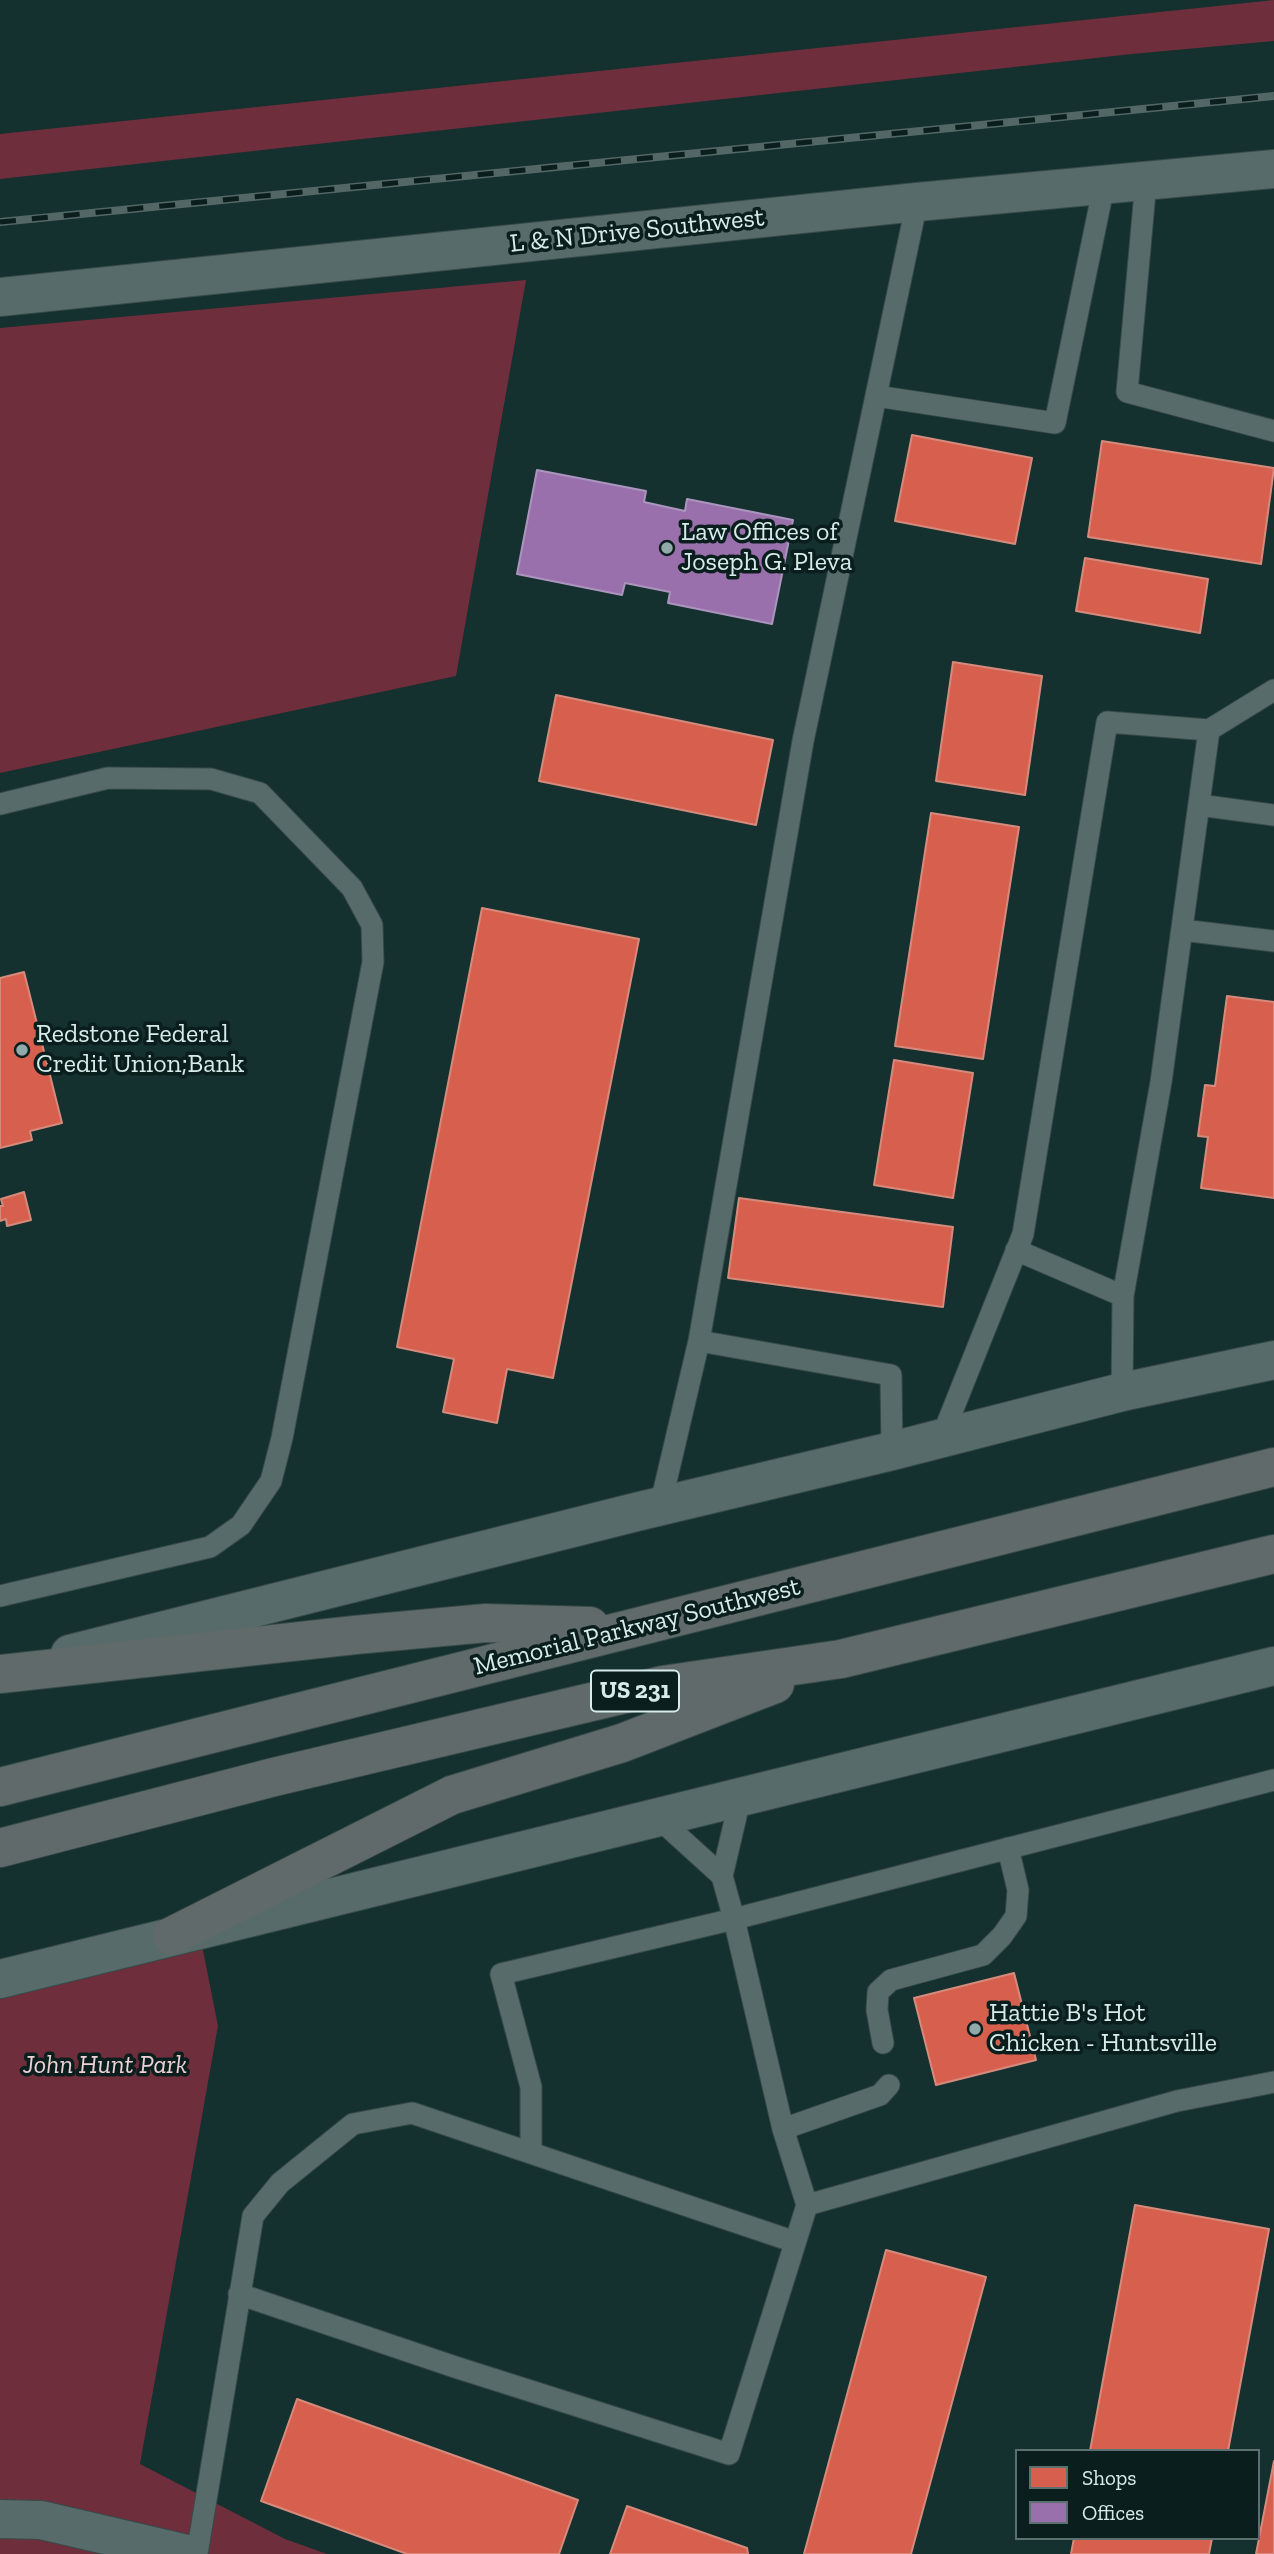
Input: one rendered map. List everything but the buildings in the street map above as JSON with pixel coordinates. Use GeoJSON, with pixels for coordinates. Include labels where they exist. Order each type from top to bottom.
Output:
{"type":"FeatureCollection","features":[{"type":"Feature","properties":{"kind":"highway","name":"Memorial Parkway Southwest"},"geometry":{"type":"LineString","coordinates":[[0,1787],[1274,1467]]}},
{"type":"Feature","properties":{"kind":"highway","name":"US 231"},"geometry":{"type":"LineString","coordinates":[[0,1848],[288,1773],[663,1685],[841,1659],[1274,1554]]}},
{"type":"Feature","properties":{"kind":"highway"},"geometry":{"type":"LineString","coordinates":[[0,1673],[486,1623],[637,1627]]}},
{"type":"Feature","properties":{"kind":"highway"},"geometry":{"type":"LineString","coordinates":[[172,1936],[452,1795],[622,1743],[841,1659]]}},
{"type":"Feature","properties":{"kind":"main road","name":"L & N Drive Southwest"},"geometry":{"type":"LineString","coordinates":[[0,297],[917,202],[1274,169]]}},
{"type":"Feature","properties":{"kind":"main road"},"geometry":{"type":"LineString","coordinates":[[0,1673],[1122,1392],[1274,1360]]}},
{"type":"Feature","properties":{"kind":"main road"},"geometry":{"type":"LineString","coordinates":[[0,1979],[1274,1666]]}},
{"type":"Feature","properties":{"kind":"main road"},"geometry":{"type":"LineString","coordinates":[[0,2519],[41,2520],[187,2554]]}},
{"type":"Feature","properties":{"kind":"lane"},"geometry":{"type":"LineString","coordinates":[[1146,181],[1127,392],[1274,431]]}},
{"type":"Feature","properties":{"kind":"lane"},"geometry":{"type":"LineString","coordinates":[[876,396],[1055,423],[1104,185]]}},
{"type":"Feature","properties":{"kind":"lane"},"geometry":{"type":"LineString","coordinates":[[660,1507],[699,1341],[803,741],[917,202]]}},
{"type":"Feature","properties":{"kind":"lane"},"geometry":{"type":"LineString","coordinates":[[941,1439],[1023,1234],[1107,722],[1209,730],[1274,690]]}},
{"type":"Feature","properties":{"kind":"lane"},"geometry":{"type":"LineString","coordinates":[[1122,1392],[1123,1296],[1161,1082],[1209,730]]}},
{"type":"Feature","properties":{"kind":"lane"},"geometry":{"type":"LineString","coordinates":[[0,804],[108,778],[211,779],[260,793],[352,888],[372,925],[373,962],[282,1438],[271,1481],[242,1525],[210,1547],[0,1596]]}},
{"type":"Feature","properties":{"kind":"lane"},"geometry":{"type":"LineString","coordinates":[[1199,805],[1274,815]]}},
{"type":"Feature","properties":{"kind":"lane"},"geometry":{"type":"LineString","coordinates":[[1182,930],[1274,941]]}},
{"type":"Feature","properties":{"kind":"lane"},"geometry":{"type":"LineString","coordinates":[[1016,1250],[1123,1296]]}},
{"type":"Feature","properties":{"kind":"lane"},"geometry":{"type":"LineString","coordinates":[[699,1341],[891,1375],[892,1451]]}},
{"type":"Feature","properties":{"kind":"lane"},"geometry":{"type":"LineString","coordinates":[[531,2153],[531,2087],[501,1974],[734,1919],[1274,1780]]}},
{"type":"Feature","properties":{"kind":"lane"},"geometry":{"type":"LineString","coordinates":[[239,2294],[455,2367],[729,2454],[807,2205],[783,2129],[722,1876],[741,1796]]}},
{"type":"Feature","properties":{"kind":"lane"},"geometry":{"type":"LineString","coordinates":[[656,1816],[722,1876]]}},
{"type":"Feature","properties":{"kind":"lane"},"geometry":{"type":"LineString","coordinates":[[883,2043],[877,2010],[878,1992],[891,1980],[983,1955],[1002,1936],[1016,1916],[1018,1890],[1008,1848]]}},
{"type":"Feature","properties":{"kind":"lane"},"geometry":{"type":"LineString","coordinates":[[807,2205],[1177,2101],[1274,2082]]}},
{"type":"Feature","properties":{"kind":"lane"},"geometry":{"type":"LineString","coordinates":[[783,2129],[880,2095],[889,2085]]}},
{"type":"Feature","properties":{"kind":"lane"},"geometry":{"type":"LineString","coordinates":[[197,2554],[253,2216],[280,2183],[353,2124],[412,2113],[795,2242]]}},
{"type":"Feature","properties":{"kind":"green space"},"geometry":{"type":"Polygon","coordinates":[[[1274,0],[1274,41],[1132,54],[0,179],[0,134],[1274,0]]]}},
{"type":"Feature","properties":{"kind":"green space"},"geometry":{"type":"Polygon","coordinates":[[[526,280],[456,676],[0,773],[0,328],[526,280]]]}},
{"type":"Feature","properties":{"kind":"green space","name":"John Hunt Park"},"geometry":{"type":"Polygon","coordinates":[[[199,1930],[218,2026],[140,2464],[285,2539],[327,2554],[0,2554],[0,1979],[199,1930]]]}},
{"type":"Feature","properties":{"kind":"railway"},"geometry":{"type":"LineString","coordinates":[[0,222],[1274,96]]}},
{"type":"Feature","properties":{"kind":"place","name":"Law Offices of Joseph G. Pleva"},"geometry":{"type":"Point","coordinates":[667,548]}},
{"type":"Feature","properties":{"kind":"place","name":"Redstone Federal Credit Union;Bank"},"geometry":{"type":"Point","coordinates":[22,1050]}},
{"type":"Feature","properties":{"kind":"place","name":"Hattie B's Hot Chicken - Huntsville"},"geometry":{"type":"Point","coordinates":[975,2029]}}]}
